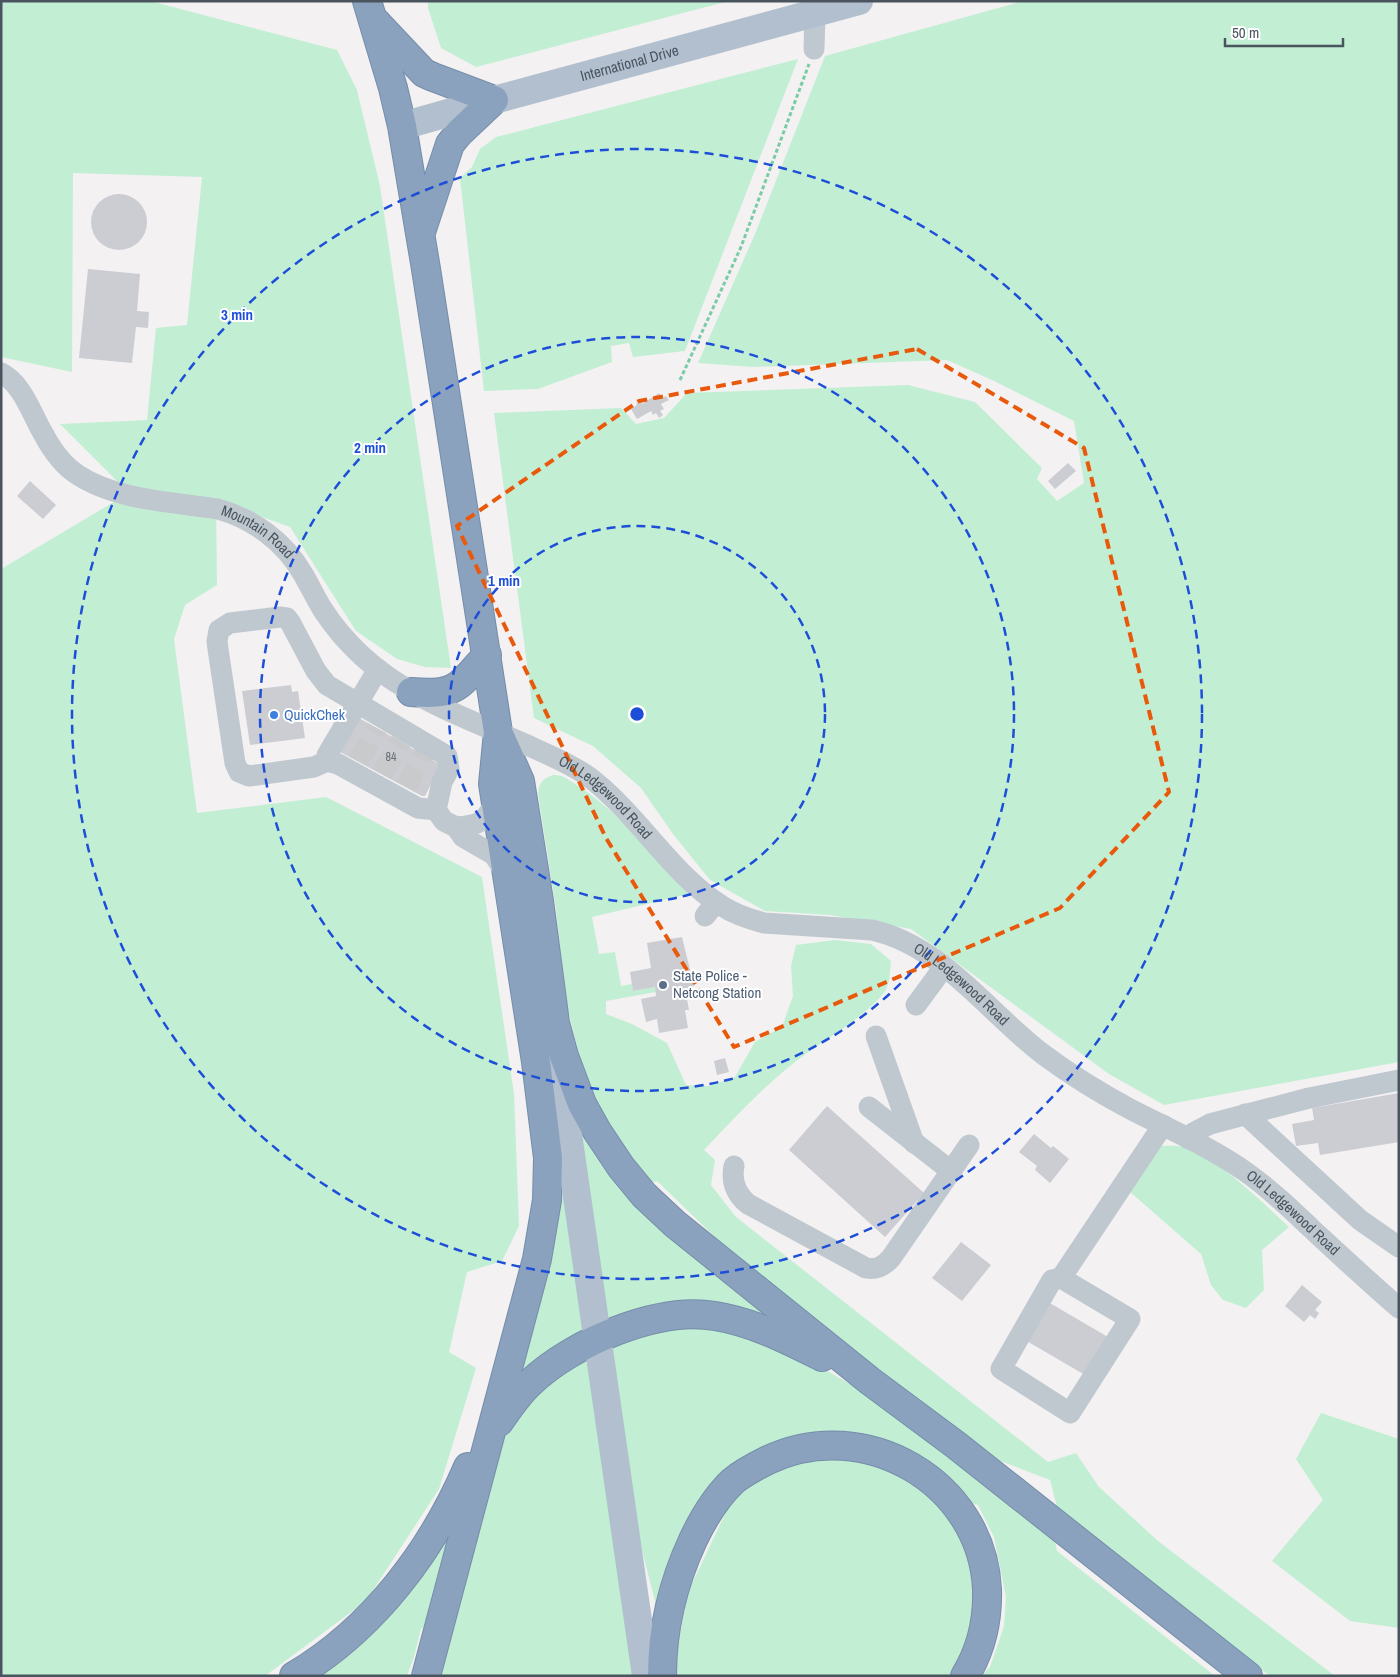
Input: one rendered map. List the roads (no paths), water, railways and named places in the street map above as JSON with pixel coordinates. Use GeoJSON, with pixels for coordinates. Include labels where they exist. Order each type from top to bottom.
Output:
{"type":"FeatureCollection","features":[{"type":"Feature","properties":{"kind":"highway"},"geometry":{"type":"LineString","coordinates":[[370,10],[424,73],[494,100],[450,144],[420,233]]}},
{"type":"Feature","properties":{"kind":"highway"},"geometry":{"type":"LineString","coordinates":[[370,10],[402,126],[487,655],[498,732],[493,784],[547,1136],[548,1178],[544,1219],[537,1259],[426,1676]]}},
{"type":"Feature","properties":{"kind":"highway"},"geometry":{"type":"LineString","coordinates":[[412,692],[440,692],[455,688],[487,655]]}},
{"type":"Feature","properties":{"kind":"highway"},"geometry":{"type":"LineString","coordinates":[[498,732],[520,781],[539,901],[555,1023],[570,1076],[582,1104],[621,1167],[644,1195],[675,1224],[870,1381],[956,1445],[1248,1676]]}},
{"type":"Feature","properties":{"kind":"highway"},"geometry":{"type":"LineString","coordinates":[[294,1676],[334,1649],[364,1622],[392,1592],[442,1521],[468,1466],[521,1392],[531,1382],[562,1359],[598,1340],[621,1329],[653,1319],[679,1314],[714,1315],[744,1322],[778,1335],[870,1381]]}},
{"type":"Feature","properties":{"kind":"highway"},"geometry":{"type":"LineString","coordinates":[[662,1676],[664,1636],[675,1586],[684,1560],[703,1520],[718,1496],[751,1468],[777,1456],[797,1449],[836,1445],[868,1449],[896,1458],[915,1468],[932,1480],[947,1496],[971,1531],[984,1563],[987,1601],[985,1622],[979,1647],[965,1676]]}},
{"type":"Feature","properties":{"kind":"main road","name":"International Drive"},"geometry":{"type":"LineString","coordinates":[[402,126],[859,1]]}},
{"type":"Feature","properties":{"kind":"main road"},"geometry":{"type":"LineString","coordinates":[[555,1023],[567,1127],[646,1676]]}},
{"type":"Feature","properties":{"kind":"street"},"geometry":{"type":"LineString","coordinates":[[814,49],[815,13]]}},
{"type":"Feature","properties":{"kind":"street","name":"Mountain Road"},"geometry":{"type":"LineString","coordinates":[[1,373],[16,385],[45,437],[60,459],[78,476],[103,488],[131,496],[218,509],[232,513],[264,531],[286,550],[302,572],[322,608],[340,632],[378,670],[412,692],[498,732]]}},
{"type":"Feature","properties":{"kind":"street"},"geometry":{"type":"LineString","coordinates":[[436,810],[442,782],[449,764],[445,753],[427,749],[380,723],[357,703],[324,682],[290,622],[284,617],[230,623],[224,626],[218,634],[217,641],[235,763],[239,772],[255,776],[314,767],[327,761],[356,767],[403,792],[418,808],[436,810],[463,837],[494,855],[508,878]]}},
{"type":"Feature","properties":{"kind":"street"},"geometry":{"type":"LineString","coordinates":[[327,761],[327,755],[378,670]]}},
{"type":"Feature","properties":{"kind":"street","name":"Old Ledgewood Road"},"geometry":{"type":"LineString","coordinates":[[498,732],[588,776],[641,826],[676,867],[696,886],[710,909],[722,907],[746,918],[764,923],[857,928],[886,933],[912,946],[944,967],[968,986],[1015,1031],[1077,1078],[1238,1167],[1272,1192],[1399,1308]]}},
{"type":"Feature","properties":{"kind":"street"},"geometry":{"type":"LineString","coordinates":[[456,828],[472,826],[483,821],[496,802]]}},
{"type":"Feature","properties":{"kind":"street"},"geometry":{"type":"LineString","coordinates":[[916,1005],[944,967]]}},
{"type":"Feature","properties":{"kind":"street"},"geometry":{"type":"LineString","coordinates":[[876,1036],[914,1142]]}},
{"type":"Feature","properties":{"kind":"street"},"geometry":{"type":"LineString","coordinates":[[1189,1139],[1193,1133],[1201,1128],[1245,1114],[1309,1098],[1399,1080]]}},
{"type":"Feature","properties":{"kind":"street"},"geometry":{"type":"LineString","coordinates":[[868,1108],[951,1171]]}},
{"type":"Feature","properties":{"kind":"street"},"geometry":{"type":"LineString","coordinates":[[1245,1114],[1360,1220],[1399,1248]]}},
{"type":"Feature","properties":{"kind":"street"},"geometry":{"type":"LineString","coordinates":[[1061,1278],[1130,1320],[1070,1413],[1001,1369],[1052,1280],[1061,1278],[1162,1125]]}},
{"type":"Feature","properties":{"kind":"street"},"geometry":{"type":"LineString","coordinates":[[734,1166],[733,1178],[736,1189],[748,1204],[866,1268],[873,1269],[883,1266],[891,1258],[969,1144]]}},
{"type":"Feature","properties":{"kind":"tunnel"},"geometry":{"type":"LineString","coordinates":[[359,761],[377,728]]}},
{"type":"Feature","properties":{"kind":"tunnel"},"geometry":{"type":"LineString","coordinates":[[382,774],[401,741]]}},
{"type":"Feature","properties":{"kind":"tunnel"},"geometry":{"type":"LineString","coordinates":[[406,787],[424,753]]}},
{"type":"Feature","properties":{"kind":"place","name":"QuickChek"},"geometry":{"type":"Point","coordinates":[274,715]}},
{"type":"Feature","properties":{"kind":"place","name":"State Police - Netcong Station"},"geometry":{"type":"Point","coordinates":[663,985]}}]}
